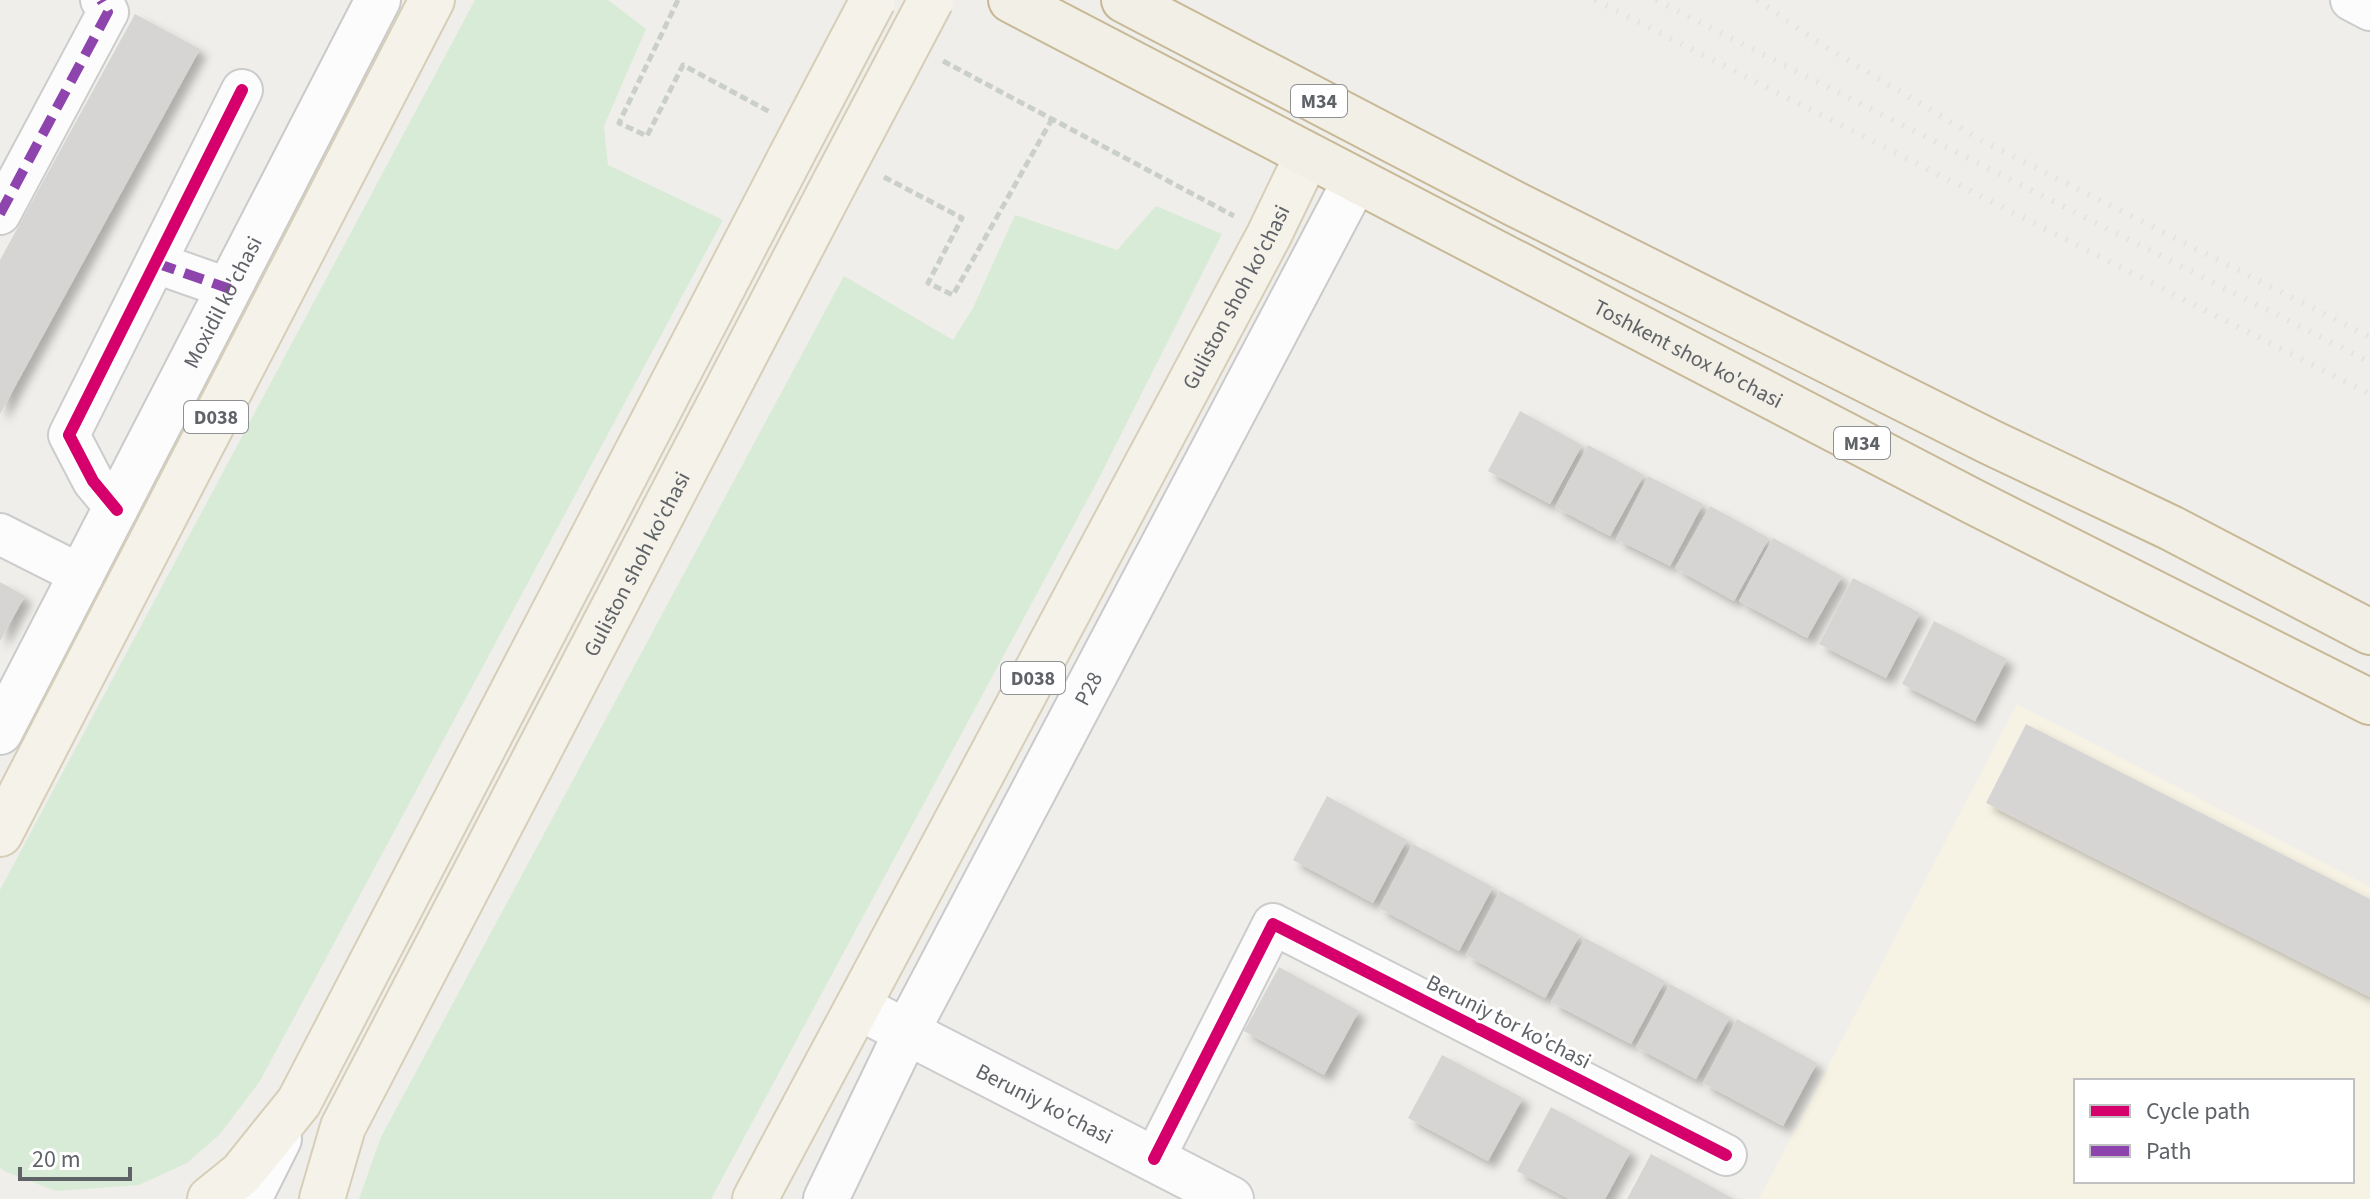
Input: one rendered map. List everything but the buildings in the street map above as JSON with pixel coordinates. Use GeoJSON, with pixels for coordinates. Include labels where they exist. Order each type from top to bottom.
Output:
{"type":"FeatureCollection","features":[{"type":"Feature","properties":{"kind":"highway","name":"Toshkent shox ko'chasi"},"geometry":{"type":"LineString","coordinates":[[1011,0],[1355,181],[2370,702]]}},
{"type":"Feature","properties":{"kind":"highway","name":"M34"},"geometry":{"type":"LineString","coordinates":[[1124,0],[1527,210],[1990,442],[2171,528],[2370,632]]}},
{"type":"Feature","properties":{"kind":"highway"},"geometry":{"type":"LineString","coordinates":[[2144,587],[2171,528]]}},
{"type":"Feature","properties":{"kind":"main road","name":"Moxidil ko'chasi"},"geometry":{"type":"LineString","coordinates":[[0,732],[378,0]]}},
{"type":"Feature","properties":{"kind":"main road","name":"D038"},"geometry":{"type":"LineString","coordinates":[[0,834],[432,0]]}},
{"type":"Feature","properties":{"kind":"main road"},"geometry":{"type":"LineString","coordinates":[[249,1199],[873,0]]}},
{"type":"Feature","properties":{"kind":"main road","name":"Guliston shoh ko'chasi"},"geometry":{"type":"LineString","coordinates":[[305,1199],[931,0]]}},
{"type":"Feature","properties":{"kind":"main road","name":"Guliston shoh ko'chasi"},"geometry":{"type":"LineString","coordinates":[[755,1199],[1269,235],[1307,156]]}},
{"type":"Feature","properties":{"kind":"main road","name":"Р28"},"geometry":{"type":"LineString","coordinates":[[826,1199],[907,1031],[1355,181]]}},
{"type":"Feature","properties":{"kind":"main road","name":"Beruniy ko'chasi"},"geometry":{"type":"LineString","coordinates":[[858,1007],[1231,1199]]}},
{"type":"Feature","properties":{"kind":"main road"},"geometry":{"type":"LineString","coordinates":[[210,1199],[241,1174],[299,1102]]}},
{"type":"Feature","properties":{"kind":"main road","name":"Guliston shoh ko'chasi"},"geometry":{"type":"LineString","coordinates":[[322,1199],[343,1127]]}},
{"type":"Feature","properties":{"kind":"street"},"geometry":{"type":"LineString","coordinates":[[0,214],[108,12],[101,0]]}},
{"type":"Feature","properties":{"kind":"street"},"geometry":{"type":"LineString","coordinates":[[2351,0],[2370,10]]}},
{"type":"Feature","properties":{"kind":"street"},"geometry":{"type":"LineString","coordinates":[[117,510],[93,481],[69,435],[242,90]]}},
{"type":"Feature","properties":{"kind":"street"},"geometry":{"type":"LineString","coordinates":[[156,263],[230,289]]}},
{"type":"Feature","properties":{"kind":"street"},"geometry":{"type":"LineString","coordinates":[[0,534],[83,576]]}},
{"type":"Feature","properties":{"kind":"street","name":"Beruniy tor ko'chasi"},"geometry":{"type":"LineString","coordinates":[[1154,1159],[1273,924],[1726,1155]]}},
{"type":"Feature","properties":{"kind":"path"},"geometry":{"type":"LineString","coordinates":[[678,0],[619,123],[647,136],[683,65],[775,114]]}},
{"type":"Feature","properties":{"kind":"path"},"geometry":{"type":"LineString","coordinates":[[940,59],[1269,235]]}},
{"type":"Feature","properties":{"kind":"path"},"geometry":{"type":"LineString","coordinates":[[877,173],[962,218],[928,283],[953,295],[1052,119]]}},
{"type":"Feature","properties":{"kind":"shaded area"},"geometry":{"type":"Polygon","coordinates":[[[2017,704],[2370,887],[2370,1199],[1759,1199],[2017,704]]]}},
{"type":"Feature","properties":{"kind":"green space"},"geometry":{"type":"Polygon","coordinates":[[[475,0],[608,0],[646,29],[604,126],[608,165],[723,220],[260,1081],[220,1134],[187,1163],[139,1185],[56,1191],[0,1168],[0,890],[475,0]]]}},
{"type":"Feature","properties":{"kind":"green space"},"geometry":{"type":"Polygon","coordinates":[[[1156,206],[1222,234],[1097,482],[711,1199],[359,1199],[381,1137],[844,276],[953,340],[973,308],[1015,215],[1117,250],[1156,206]]]}},
{"type":"Feature","properties":{"kind":"railway"},"geometry":{"type":"LineString","coordinates":[[1595,0],[2370,394]]}},
{"type":"Feature","properties":{"kind":"railway"},"geometry":{"type":"LineString","coordinates":[[1656,0],[2370,362]]}},
{"type":"Feature","properties":{"kind":"railway"},"geometry":{"type":"LineString","coordinates":[[1757,0],[1821,44],[1981,140],[2370,337]]}},
{"type":"Feature","properties":{"kind":"marked path"},"geometry":{"type":"LineString","coordinates":[[0,214],[108,12],[101,0]]}},
{"type":"Feature","properties":{"kind":"marked path"},"geometry":{"type":"LineString","coordinates":[[156,263],[230,289]]}},
{"type":"Feature","properties":{"kind":"cycle path"},"geometry":{"type":"LineString","coordinates":[[117,510],[93,481],[69,435],[242,90]]}},
{"type":"Feature","properties":{"kind":"cycle path"},"geometry":{"type":"LineString","coordinates":[[1154,1159],[1273,924],[1726,1155]]}}]}
